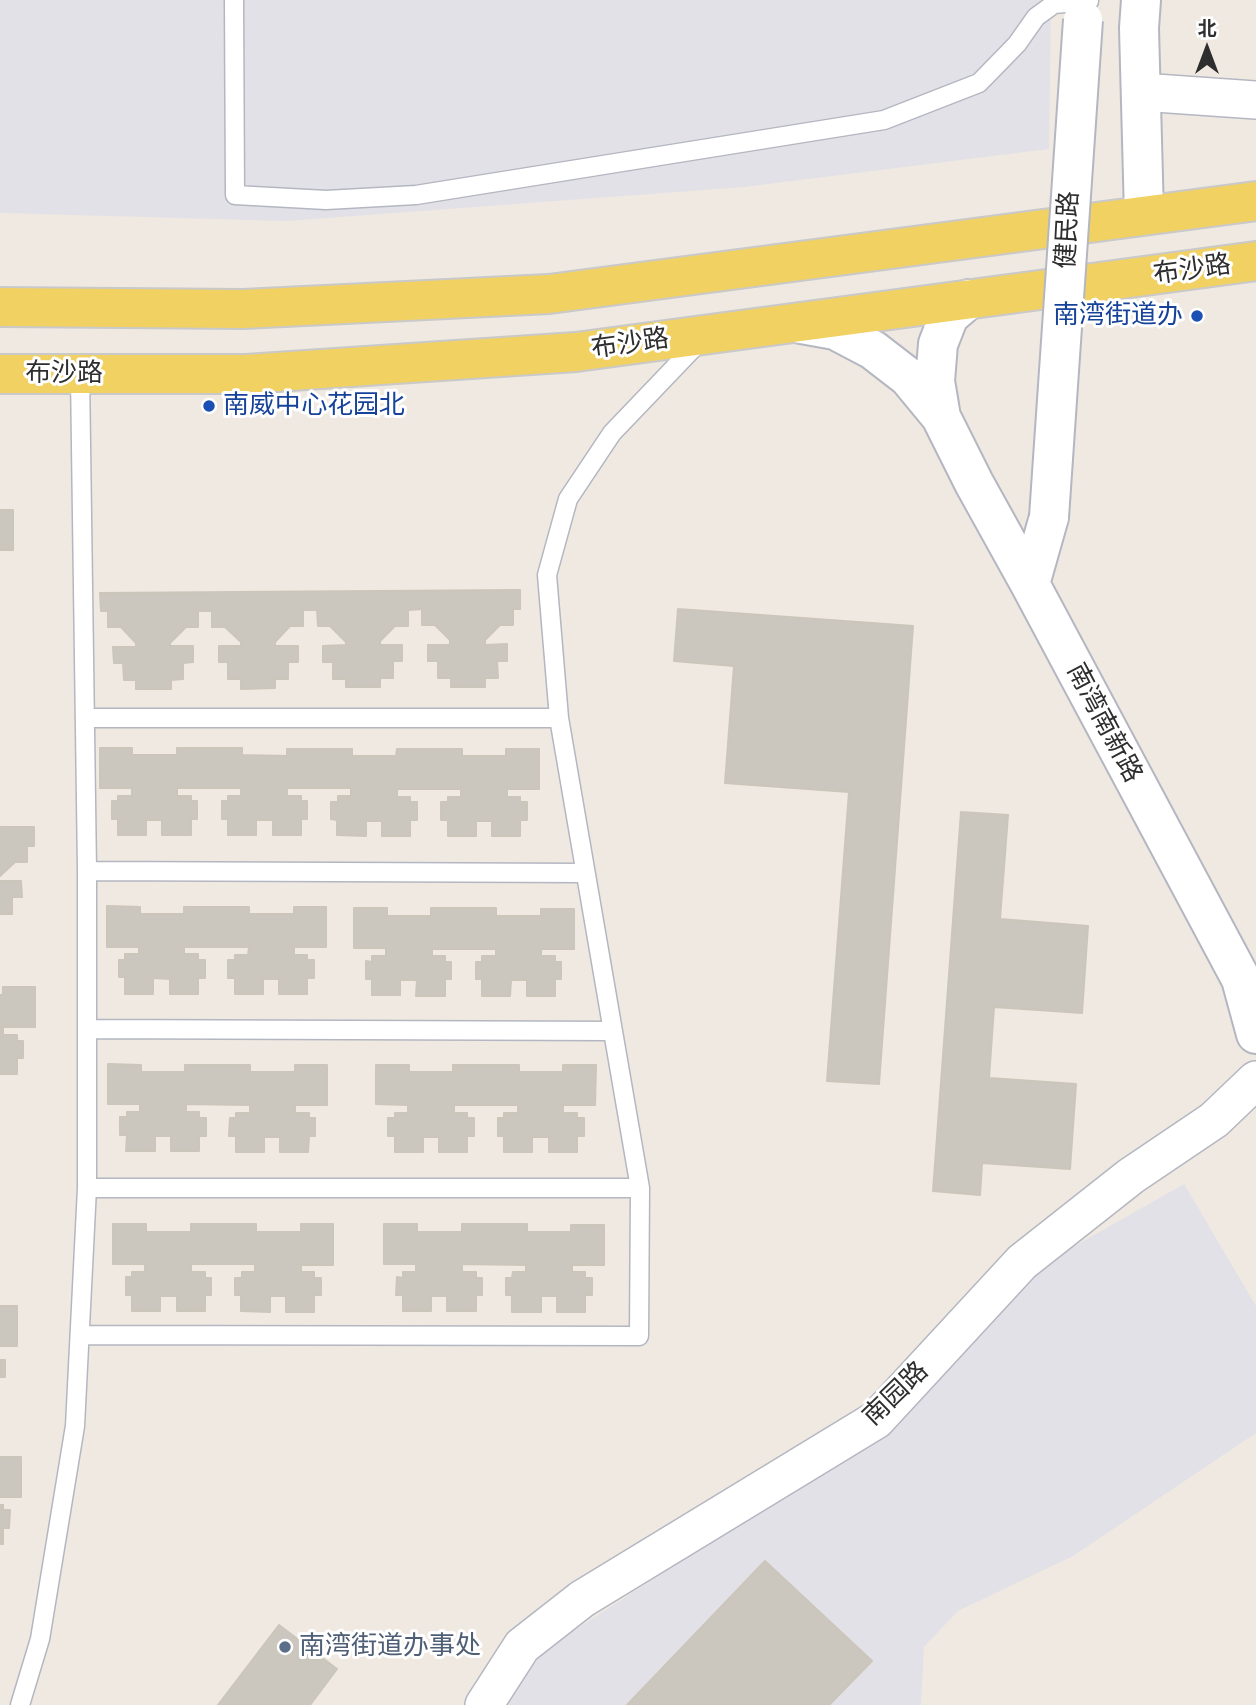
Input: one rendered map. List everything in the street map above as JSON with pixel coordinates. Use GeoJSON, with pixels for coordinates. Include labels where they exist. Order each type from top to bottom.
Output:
{"type":"FeatureCollection","features":[{"type":"Feature","properties":{"kind":"main road"},"geometry":{"type":"LineString","coordinates":[[0,307],[243,309],[549,294],[1256,201]]}},
{"type":"Feature","properties":{"kind":"main road","name":"布沙路"},"geometry":{"type":"LineString","coordinates":[[0,374],[246,374],[576,352],[1256,261]]}},
{"type":"Feature","properties":{"kind":"street"},"geometry":{"type":"LineString","coordinates":[[1141,0],[1139,29],[1144,215]]}},
{"type":"Feature","properties":{"kind":"street","name":"健民路"},"geometry":{"type":"LineString","coordinates":[[1030,584],[1049,517],[1087,7]]}},
{"type":"Feature","properties":{"kind":"street"},"geometry":{"type":"LineString","coordinates":[[1141,92],[1256,100]]}},
{"type":"Feature","properties":{"kind":"street","name":"南湾南新路"},"geometry":{"type":"LineString","coordinates":[[941,417],[935,381],[938,344],[949,316],[969,299]]}},
{"type":"Feature","properties":{"kind":"street","name":"南湾南新路"},"geometry":{"type":"LineString","coordinates":[[793,323],[835,330],[873,350],[908,377],[941,417],[1241,979],[1255,1027]]}},
{"type":"Feature","properties":{"kind":"street","name":"南园路"},"geometry":{"type":"LineString","coordinates":[[484,1705],[522,1646],[582,1599],[876,1420],[1022,1262],[1131,1176],[1214,1120],[1256,1080]]}},
{"type":"Feature","properties":{"kind":"lane"},"geometry":{"type":"LineString","coordinates":[[234,0],[235,195],[326,200],[415,195],[884,120],[979,83],[1017,44],[1036,17],[1054,5],[1087,7]]}},
{"type":"Feature","properties":{"kind":"lane"},"geometry":{"type":"LineString","coordinates":[[79,1335],[639,1336],[639,1188],[559,718],[547,575],[568,499],[612,433],[705,334]]}},
{"type":"Feature","properties":{"kind":"lane"},"geometry":{"type":"LineString","coordinates":[[20,1705],[40,1639],[75,1426],[87,1188],[87,871],[80,374]]}},
{"type":"Feature","properties":{"kind":"lane"},"geometry":{"type":"LineString","coordinates":[[85,718],[559,718]]}},
{"type":"Feature","properties":{"kind":"lane"},"geometry":{"type":"LineString","coordinates":[[87,871],[585,873]]}},
{"type":"Feature","properties":{"kind":"lane"},"geometry":{"type":"LineString","coordinates":[[87,1029],[612,1031]]}},
{"type":"Feature","properties":{"kind":"lane"},"geometry":{"type":"LineString","coordinates":[[87,1188],[639,1188]]}},
{"type":"Feature","properties":{"kind":"shaded area"},"geometry":{"type":"Polygon","coordinates":[[[0,0],[1051,0],[1049,149],[744,187],[287,221],[0,213],[0,0]]]}},
{"type":"Feature","properties":{"kind":"shaded area"},"geometry":{"type":"Polygon","coordinates":[[[1184,1184],[1256,1306],[1256,1433],[1073,1556],[958,1611],[924,1647],[921,1705],[502,1705],[532,1658],[887,1427],[1036,1268],[1184,1184]]]}},
{"type":"Feature","properties":{"kind":"building"},"geometry":{"type":"Polygon","coordinates":[[[0,510],[13,510],[13,550],[0,550],[0,510]]]}},
{"type":"Feature","properties":{"kind":"building"},"geometry":{"type":"Polygon","coordinates":[[[520,590],[520,609],[513,609],[513,625],[500,625],[485,640],[485,645],[507,644],[507,661],[497,661],[498,678],[485,678],[485,687],[451,687],[451,678],[438,678],[438,661],[428,661],[428,645],[450,645],[450,640],[435,625],[422,625],[422,609],[408,610],[408,626],[395,626],[380,641],[380,645],[402,645],[402,661],[393,661],[393,678],[380,678],[380,687],[346,687],[346,679],[333,679],[333,662],[323,662],[323,646],[346,645],[346,642],[330,626],[318,626],[317,610],[303,610],[303,626],[290,626],[275,642],[275,646],[298,646],[298,662],[288,662],[288,679],[275,679],[275,688],[241,689],[241,679],[228,679],[228,662],[219,662],[219,646],[241,646],[241,642],[225,627],[212,627],[212,611],[198,611],[198,627],[186,627],[170,643],[170,646],[193,646],[193,662],[183,663],[183,679],[171,680],[171,689],[136,689],[136,680],[124,680],[123,663],[114,663],[113,647],[136,647],[136,643],[121,627],[108,627],[108,611],[101,611],[100,593],[520,590]]]}},
{"type":"Feature","properties":{"kind":"building"},"geometry":{"type":"Polygon","coordinates":[[[678,609],[913,626],[879,1084],[827,1081],[849,792],[725,783],[734,666],[674,661],[678,609]]]}},
{"type":"Feature","properties":{"kind":"building"},"geometry":{"type":"Polygon","coordinates":[[[100,748],[132,748],[132,755],[177,755],[177,748],[242,748],[242,755],[287,756],[287,749],[352,749],[352,756],[396,756],[397,749],[462,749],[462,756],[506,756],[506,749],[539,749],[539,789],[507,789],[507,797],[520,797],[520,802],[527,802],[527,820],[520,820],[520,836],[492,836],[492,821],[476,821],[476,836],[448,836],[448,820],[441,820],[441,802],[448,802],[448,797],[461,797],[461,789],[397,789],[397,797],[410,797],[410,802],[417,802],[417,820],[410,820],[410,836],[382,836],[382,821],[366,821],[366,836],[337,835],[337,820],[331,819],[331,802],[338,802],[338,796],[351,796],[351,788],[287,788],[287,796],[301,796],[301,801],[307,801],[307,819],[301,819],[301,835],[273,835],[273,820],[256,820],[256,835],[228,835],[228,819],[222,819],[222,801],[228,801],[228,796],[241,796],[241,788],[177,788],[177,796],[191,796],[191,801],[197,801],[197,819],[191,819],[191,835],[162,835],[162,820],[146,820],[146,835],[118,835],[118,819],[112,819],[112,801],[118,801],[118,796],[132,796],[132,788],[100,788],[100,748]]]}},
{"type":"Feature","properties":{"kind":"building"},"geometry":{"type":"Polygon","coordinates":[[[961,812],[1008,815],[1000,919],[1088,926],[1082,1013],[994,1007],[989,1078],[1076,1084],[1070,1169],[982,1163],[980,1195],[933,1191],[961,812]]]}},
{"type":"Feature","properties":{"kind":"building"},"geometry":{"type":"Polygon","coordinates":[[[0,827],[34,827],[34,846],[27,846],[27,862],[15,862],[0,876],[0,827]]]}},
{"type":"Feature","properties":{"kind":"building"},"geometry":{"type":"Polygon","coordinates":[[[0,881],[21,881],[22,897],[12,897],[12,914],[0,914],[0,881]]]}},
{"type":"Feature","properties":{"kind":"building"},"geometry":{"type":"Polygon","coordinates":[[[107,906],[140,907],[140,914],[184,914],[184,907],[249,907],[249,914],[294,914],[294,907],[326,907],[326,947],[294,947],[294,955],[307,955],[307,960],[314,960],[314,978],[307,978],[307,994],[279,994],[279,979],[263,979],[263,994],[235,994],[235,978],[228,978],[228,960],[235,960],[235,955],[248,955],[249,947],[184,947],[184,954],[198,954],[198,960],[205,960],[205,978],[198,978],[198,994],[170,994],[170,979],[153,978],[153,994],[125,994],[125,977],[119,977],[119,960],[125,960],[125,954],[139,954],[139,947],[107,947],[107,906]]]}},
{"type":"Feature","properties":{"kind":"building"},"geometry":{"type":"Polygon","coordinates":[[[354,908],[387,908],[387,916],[431,916],[431,908],[496,908],[496,916],[541,916],[541,909],[574,909],[574,949],[541,949],[541,956],[555,956],[555,962],[561,962],[561,979],[555,979],[555,996],[527,996],[527,980],[511,980],[510,996],[482,996],[482,979],[476,979],[476,962],[482,962],[482,956],[496,956],[496,949],[432,949],[432,956],[445,956],[445,962],[451,962],[451,979],[445,979],[445,996],[416,996],[417,980],[400,980],[400,995],[372,995],[372,979],[366,979],[366,961],[372,962],[372,956],[386,956],[386,948],[354,948],[354,908]]]}},
{"type":"Feature","properties":{"kind":"building"},"geometry":{"type":"Polygon","coordinates":[[[3,987],[35,987],[35,1027],[3,1027],[3,1035],[17,1035],[17,1041],[23,1041],[23,1058],[17,1058],[17,1074],[0,1074],[0,995],[3,995],[3,987]]]}},
{"type":"Feature","properties":{"kind":"building"},"geometry":{"type":"Polygon","coordinates":[[[108,1064],[141,1065],[141,1072],[185,1072],[185,1065],[250,1065],[250,1072],[295,1072],[295,1065],[327,1065],[327,1105],[295,1105],[295,1113],[309,1113],[309,1118],[315,1118],[315,1136],[309,1136],[308,1152],[280,1152],[280,1137],[264,1137],[264,1152],[236,1152],[236,1136],[229,1136],[230,1118],[236,1118],[236,1113],[250,1113],[250,1105],[186,1104],[186,1112],[199,1112],[199,1118],[206,1118],[206,1136],[199,1136],[199,1151],[171,1151],[171,1136],[155,1136],[155,1151],[126,1151],[127,1135],[120,1135],[120,1117],[127,1117],[127,1112],[140,1112],[140,1104],[108,1104],[108,1064]]]}},
{"type":"Feature","properties":{"kind":"building"},"geometry":{"type":"Polygon","coordinates":[[[376,1065],[409,1065],[409,1072],[453,1072],[453,1065],[519,1065],[519,1072],[563,1072],[563,1065],[596,1065],[595,1105],[563,1105],[563,1113],[577,1113],[577,1118],[584,1118],[584,1136],[577,1136],[577,1152],[549,1152],[549,1137],[532,1137],[532,1152],[504,1152],[504,1136],[498,1136],[498,1118],[504,1118],[504,1113],[518,1113],[518,1105],[454,1105],[454,1113],[467,1113],[467,1118],[474,1118],[474,1136],[467,1136],[467,1152],[439,1152],[439,1137],[423,1137],[423,1152],[395,1152],[395,1136],[388,1136],[388,1118],[395,1118],[395,1113],[408,1113],[408,1105],[376,1104],[376,1065]]]}},
{"type":"Feature","properties":{"kind":"building"},"geometry":{"type":"Polygon","coordinates":[[[113,1224],[146,1224],[146,1232],[191,1232],[191,1224],[256,1224],[256,1232],[301,1232],[301,1224],[333,1224],[333,1265],[301,1265],[301,1272],[314,1272],[314,1278],[321,1278],[321,1295],[314,1295],[314,1312],[286,1312],[286,1296],[270,1296],[270,1312],[241,1311],[241,1295],[235,1295],[235,1278],[242,1278],[242,1272],[255,1272],[255,1264],[191,1264],[191,1272],[205,1272],[205,1278],[211,1278],[211,1295],[205,1295],[205,1311],[177,1311],[177,1296],[160,1296],[160,1311],[132,1311],[132,1295],[126,1295],[126,1277],[132,1277],[132,1272],[145,1272],[145,1264],[113,1264],[113,1224]]]}},
{"type":"Feature","properties":{"kind":"building"},"geometry":{"type":"Polygon","coordinates":[[[384,1224],[417,1224],[417,1232],[462,1232],[462,1224],[527,1224],[527,1232],[571,1232],[571,1225],[604,1225],[604,1265],[572,1265],[572,1272],[585,1272],[585,1278],[592,1278],[592,1295],[585,1295],[585,1312],[557,1312],[557,1296],[541,1296],[541,1312],[512,1312],[512,1295],[506,1295],[506,1278],[512,1278],[513,1272],[526,1272],[526,1265],[462,1264],[462,1272],[476,1272],[476,1278],[482,1278],[482,1295],[476,1295],[476,1311],[447,1311],[447,1296],[431,1296],[431,1311],[403,1311],[403,1295],[396,1295],[397,1277],[403,1278],[403,1272],[416,1272],[416,1264],[384,1264],[384,1224]]]}},
{"type":"Feature","properties":{"kind":"building"},"geometry":{"type":"Polygon","coordinates":[[[0,1306],[17,1306],[17,1346],[0,1346],[0,1306]]]}},
{"type":"Feature","properties":{"kind":"building"},"geometry":{"type":"Polygon","coordinates":[[[0,1360],[5,1360],[5,1377],[0,1377],[0,1360]]]}},
{"type":"Feature","properties":{"kind":"building"},"geometry":{"type":"Polygon","coordinates":[[[0,1457],[21,1457],[21,1497],[0,1497],[0,1457]]]}},
{"type":"Feature","properties":{"kind":"building"},"geometry":{"type":"Polygon","coordinates":[[[0,1505],[3,1505],[3,1510],[10,1510],[9,1528],[3,1528],[3,1544],[0,1544],[0,1505]]]}},
{"type":"Feature","properties":{"kind":"building"},"geometry":{"type":"Polygon","coordinates":[[[765,1561],[872,1661],[829,1705],[627,1705],[765,1561]]]}},
{"type":"Feature","properties":{"kind":"building","name":"南湾街道办事处"},"geometry":{"type":"Polygon","coordinates":[[[279,1625],[337,1669],[310,1705],[218,1705],[279,1625]]]}},
{"type":"Feature","properties":{"kind":"place","name":"南湾街道办"},"geometry":{"type":"Point","coordinates":[1197,316]}},
{"type":"Feature","properties":{"kind":"place","name":"南威中心花园北"},"geometry":{"type":"Point","coordinates":[209,406]}},
{"type":"Feature","properties":{"kind":"place","name":"南湾街道办事处"},"geometry":{"type":"Point","coordinates":[285,1647]}}]}
